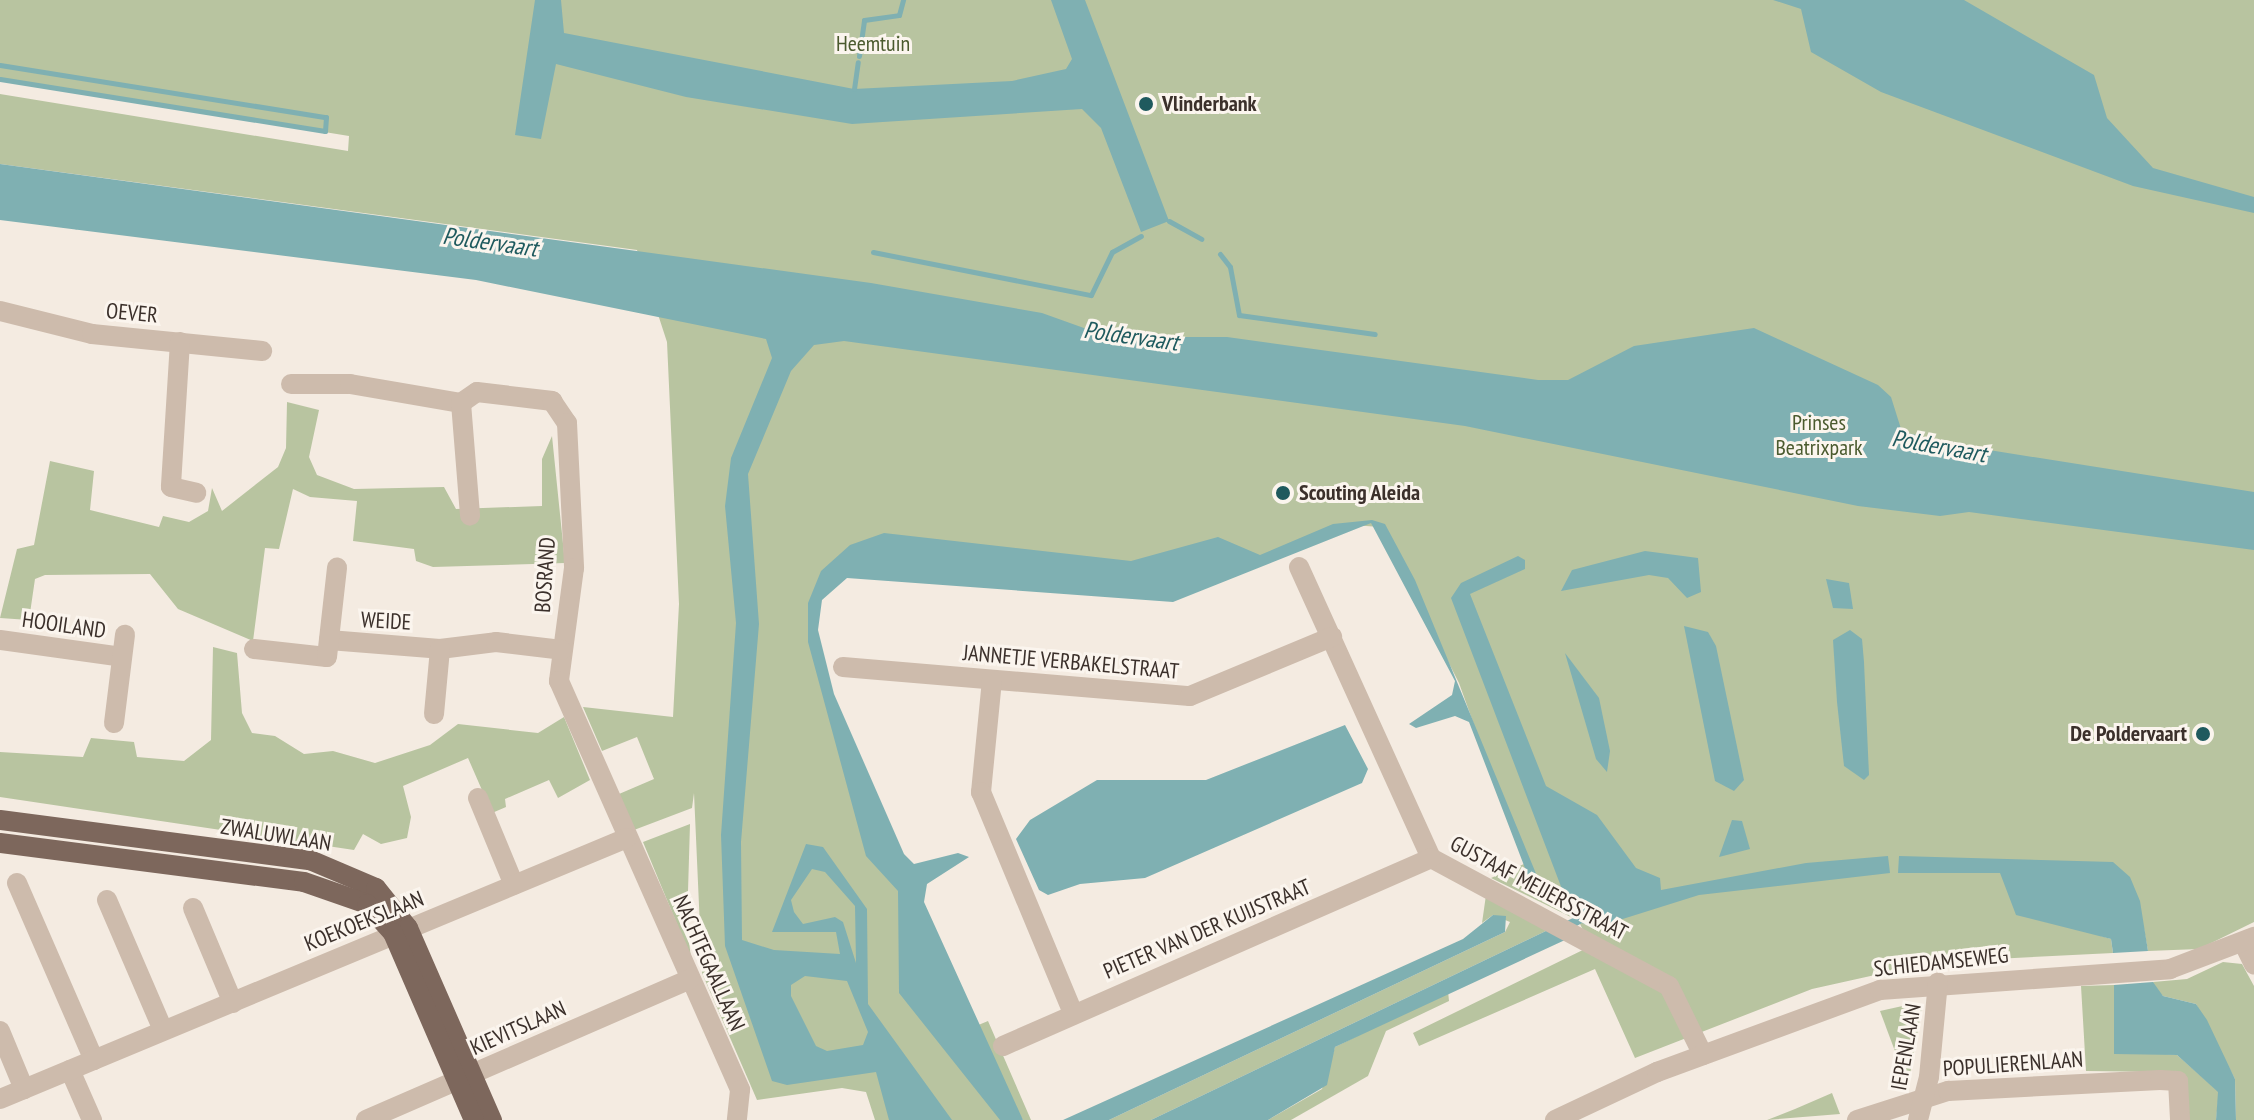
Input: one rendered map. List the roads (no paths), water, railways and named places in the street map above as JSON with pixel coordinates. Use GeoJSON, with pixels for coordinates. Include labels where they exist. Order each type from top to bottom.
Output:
{"type":"FeatureCollection","features":[{"type":"Feature","properties":{"kind":"main road","name":"ZWALUWLAAN"},"geometry":{"type":"LineString","coordinates":[[0,820],[310,860],[376,888],[401,930],[465,1078],[492,1120]]}},
{"type":"Feature","properties":{"kind":"main road","name":"ZWALUWLAAN"},"geometry":{"type":"LineString","coordinates":[[0,843],[304,882],[367,904],[401,930]]}},
{"type":"Feature","properties":{"kind":"main road","name":"ZWALUWLAAN"},"geometry":{"type":"LineString","coordinates":[[465,1078],[474,1120]]}},
{"type":"Feature","properties":{"kind":"street","name":"OEVER"},"geometry":{"type":"LineString","coordinates":[[0,311],[36,324],[262,351]]}},
{"type":"Feature","properties":{"kind":"street"},"geometry":{"type":"LineString","coordinates":[[180,342],[171,487],[196,493]]}},
{"type":"Feature","properties":{"kind":"street","name":"BOSRAND"},"geometry":{"type":"LineString","coordinates":[[291,384],[350,384],[461,403],[477,392],[552,401],[567,423],[574,568],[559,681],[627,838]]}},
{"type":"Feature","properties":{"kind":"street"},"geometry":{"type":"LineString","coordinates":[[461,403],[470,516]]}},
{"type":"Feature","properties":{"kind":"street","name":"GUSTAAF MEIJERSSTRAAT"},"geometry":{"type":"LineString","coordinates":[[1299,567],[1431,858],[1669,986],[1703,1055]]}},
{"type":"Feature","properties":{"kind":"street","name":"WEIDE"},"geometry":{"type":"LineString","coordinates":[[254,649],[327,657],[337,568]]}},
{"type":"Feature","properties":{"kind":"street","name":"HOOILAND"},"geometry":{"type":"LineString","coordinates":[[114,723],[125,635]]}},
{"type":"Feature","properties":{"kind":"street","name":"JANNETJE VERBAKELSTRAAT"},"geometry":{"type":"LineString","coordinates":[[843,667],[1190,696],[1332,637]]}},
{"type":"Feature","properties":{"kind":"street","name":"HOOILAND"},"geometry":{"type":"LineString","coordinates":[[0,640],[122,657]]}},
{"type":"Feature","properties":{"kind":"street","name":"WEIDE"},"geometry":{"type":"LineString","coordinates":[[329,640],[440,649],[496,642],[562,650]]}},
{"type":"Feature","properties":{"kind":"street","name":"WEIDE"},"geometry":{"type":"LineString","coordinates":[[434,714],[440,649]]}},
{"type":"Feature","properties":{"kind":"street"},"geometry":{"type":"LineString","coordinates":[[992,680],[981,792],[1073,1013]]}},
{"type":"Feature","properties":{"kind":"street"},"geometry":{"type":"LineString","coordinates":[[478,798],[514,885]]}},
{"type":"Feature","properties":{"kind":"street","name":"KOEKOEKSLAAN"},"geometry":{"type":"LineString","coordinates":[[0,1099],[627,838]]}},
{"type":"Feature","properties":{"kind":"street","name":"NACHTEGAALLAAN"},"geometry":{"type":"LineString","coordinates":[[627,838],[740,1090],[739,1114]]}},
{"type":"Feature","properties":{"kind":"street","name":"PIETER VAN DER KUIJSTRAAT"},"geometry":{"type":"LineString","coordinates":[[1003,1046],[1431,858]]}},
{"type":"Feature","properties":{"kind":"street"},"geometry":{"type":"LineString","coordinates":[[17,883],[94,1060]]}},
{"type":"Feature","properties":{"kind":"street"},"geometry":{"type":"LineString","coordinates":[[107,900],[163,1030]]}},
{"type":"Feature","properties":{"kind":"street"},"geometry":{"type":"LineString","coordinates":[[193,908],[233,1003]]}},
{"type":"Feature","properties":{"kind":"street"},"geometry":{"type":"LineString","coordinates":[[2248,939],[2254,965]]}},
{"type":"Feature","properties":{"kind":"street","name":"SCHIEDAMSEWEG"},"geometry":{"type":"LineString","coordinates":[[1555,1120],[1703,1055],[1845,1000],[1938,982],[2170,969],[2248,939]]}},
{"type":"Feature","properties":{"kind":"street","name":"KIEVITSLAAN"},"geometry":{"type":"LineString","coordinates":[[366,1120],[690,979]]}},
{"type":"Feature","properties":{"kind":"street","name":"IEPENLAAN"},"geometry":{"type":"LineString","coordinates":[[1918,1120],[1938,982]]}},
{"type":"Feature","properties":{"kind":"street"},"geometry":{"type":"LineString","coordinates":[[0,1031],[24,1089]]}},
{"type":"Feature","properties":{"kind":"street"},"geometry":{"type":"LineString","coordinates":[[70,1070],[92,1120]]}},
{"type":"Feature","properties":{"kind":"street","name":"POPULIERENLAAN"},"geometry":{"type":"LineString","coordinates":[[1857,1120],[1922,1097],[2178,1081],[2180,1120]]}},
{"type":"Feature","properties":{"kind":"water"},"geometry":{"type":"Polygon","coordinates":[[[535,0],[561,0],[564,33],[854,89],[1012,81],[1066,69],[1072,59],[1051,0],[1085,0],[1169,221],[1141,232],[1101,128],[1082,109],[852,124],[686,97],[556,64],[541,139],[515,135],[535,0]]]}},
{"type":"Feature","properties":{"kind":"water"},"geometry":{"type":"Polygon","coordinates":[[[1773,0],[1964,0],[2094,75],[2107,118],[2153,168],[2254,197],[2254,213],[2133,186],[1881,92],[1811,52],[1801,9],[1773,0]]]}},
{"type":"Feature","properties":{"kind":"water","name":"Poldervaart"},"geometry":{"type":"Polygon","coordinates":[[[0,164],[871,283],[1042,313],[1109,337],[1227,337],[1538,380],[1568,380],[1634,346],[1754,328],[1878,385],[1891,397],[1902,432],[1922,436],[1933,448],[1989,450],[2254,492],[2254,550],[1969,512],[1940,516],[1858,506],[1465,426],[844,341],[814,345],[791,371],[748,474],[759,624],[741,842],[742,940],[774,950],[840,954],[836,932],[772,932],[806,844],[823,847],[867,909],[868,1004],[952,1120],[889,1120],[876,1072],[787,1085],[772,1081],[725,946],[721,835],[736,623],[725,506],[731,458],[772,358],[766,339],[476,280],[0,220],[0,164]],[[812,869],[791,900],[794,912],[803,924],[835,917],[843,922],[856,963],[855,906],[825,872],[812,869]],[[805,976],[791,985],[791,996],[816,1046],[827,1051],[863,1045],[868,1032],[847,981],[805,976]]]}},
{"type":"Feature","properties":{"kind":"water"},"geometry":{"type":"Polygon","coordinates":[[[1372,520],[1385,524],[1415,580],[1544,893],[1533,889],[1469,722],[1455,716],[1416,728],[1409,724],[1452,695],[1455,681],[1371,523],[1173,602],[847,578],[822,600],[818,630],[834,694],[904,854],[914,864],[958,853],[969,857],[927,884],[924,902],[1023,1120],[1000,1120],[899,993],[898,891],[866,856],[808,642],[808,603],[821,571],[850,545],[884,533],[1131,561],[1218,537],[1260,555],[1333,524],[1372,520]]]}},
{"type":"Feature","properties":{"kind":"water"},"geometry":{"type":"Polygon","coordinates":[[[1645,551],[1698,558],[1701,592],[1687,598],[1668,578],[1649,575],[1561,591],[1572,570],[1645,551]]]}},
{"type":"Feature","properties":{"kind":"water"},"geometry":{"type":"Polygon","coordinates":[[[1518,556],[1525,560],[1525,569],[1470,594],[1546,786],[1597,815],[1636,868],[1660,878],[1661,890],[1806,863],[1888,856],[1890,873],[1699,895],[1594,928],[1582,923],[1559,936],[1565,940],[1335,1047],[1327,1085],[1268,1120],[1151,1120],[1573,918],[1451,598],[1461,583],[1518,556]]]}},
{"type":"Feature","properties":{"kind":"water"},"geometry":{"type":"Polygon","coordinates":[[[1826,579],[1849,583],[1853,609],[1833,608],[1826,579]]]}},
{"type":"Feature","properties":{"kind":"water"},"geometry":{"type":"Polygon","coordinates":[[[1684,626],[1708,632],[1716,646],[1744,780],[1734,791],[1715,781],[1684,626]]]}},
{"type":"Feature","properties":{"kind":"water"},"geometry":{"type":"Polygon","coordinates":[[[1850,630],[1862,639],[1869,775],[1864,780],[1844,766],[1837,702],[1833,640],[1850,630]]]}},
{"type":"Feature","properties":{"kind":"water"},"geometry":{"type":"Polygon","coordinates":[[[1565,653],[1599,698],[1610,751],[1607,772],[1596,759],[1565,653]]]}},
{"type":"Feature","properties":{"kind":"water"},"geometry":{"type":"Polygon","coordinates":[[[1345,725],[1368,769],[1362,783],[1145,878],[1080,884],[1048,895],[1039,890],[1016,839],[1030,820],[1097,780],[1206,780],[1345,725]]]}},
{"type":"Feature","properties":{"kind":"water"},"geometry":{"type":"Polygon","coordinates":[[[1732,820],[1742,821],[1750,849],[1719,857],[1732,820]]]}},
{"type":"Feature","properties":{"kind":"water"},"geometry":{"type":"Polygon","coordinates":[[[1899,856],[2113,862],[2130,877],[2140,901],[2148,951],[2113,953],[2111,939],[2016,915],[2000,873],[1898,873],[1899,856]]]}},
{"type":"Feature","properties":{"kind":"water"},"geometry":{"type":"Polygon","coordinates":[[[1493,915],[1506,916],[1505,932],[1109,1120],[1063,1120],[1463,939],[1493,915]]]}},
{"type":"Feature","properties":{"kind":"water"},"geometry":{"type":"Polygon","coordinates":[[[2153,982],[2163,996],[2196,1004],[2207,1020],[2235,1079],[2236,1120],[2216,1120],[2218,1092],[2177,1055],[2114,1054],[2114,985],[2153,982]]]}},
{"type":"Feature","properties":{"kind":"waterway"},"geometry":{"type":"LineString","coordinates":[[859,56],[864,20],[899,15],[903,0]]}},
{"type":"Feature","properties":{"kind":"waterway"},"geometry":{"type":"LineString","coordinates":[[854,89],[858,62]]}},
{"type":"Feature","properties":{"kind":"waterway"},"geometry":{"type":"LineString","coordinates":[[0,65],[326,117],[325,131],[0,79]]}},
{"type":"Feature","properties":{"kind":"waterway"},"geometry":{"type":"LineString","coordinates":[[1169,221],[1201,239]]}},
{"type":"Feature","properties":{"kind":"waterway"},"geometry":{"type":"LineString","coordinates":[[873,252],[1091,295],[1112,252],[1141,236]]}},
{"type":"Feature","properties":{"kind":"waterway"},"geometry":{"type":"LineString","coordinates":[[1220,254],[1230,267],[1239,315],[1375,334]]}},
{"type":"Feature","properties":{"kind":"place","name":"Vlinderbank"},"geometry":{"type":"Point","coordinates":[1146,104]}},
{"type":"Feature","properties":{"kind":"place","name":"Scouting Aleida"},"geometry":{"type":"Point","coordinates":[1283,493]}},
{"type":"Feature","properties":{"kind":"place","name":"De Poldervaart"},"geometry":{"type":"Point","coordinates":[2203,734]}},
{"type":"Feature","properties":{"kind":"park label","name":"Heemtuin"},"geometry":{"type":"Point","coordinates":[873,44]}},
{"type":"Feature","properties":{"kind":"park label","name":"Prinses Beatrixpark"},"geometry":{"type":"Point","coordinates":[1819,434]}}]}
